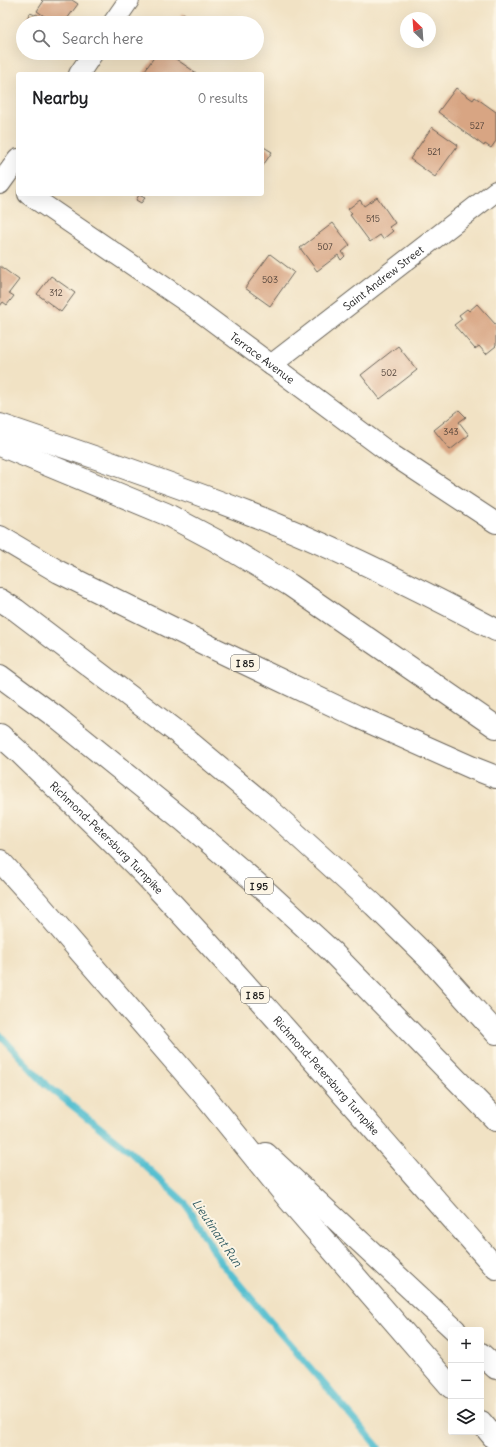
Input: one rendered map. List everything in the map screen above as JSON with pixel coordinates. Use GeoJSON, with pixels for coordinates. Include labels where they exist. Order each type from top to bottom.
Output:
{"type":"FeatureCollection","features":[{"type":"Feature","properties":{"kind":"highway"},"geometry":{"type":"LineString","coordinates":[[0,425],[146,475],[248,513],[436,598],[496,630]]}},
{"type":"Feature","properties":{"kind":"highway"},"geometry":{"type":"LineString","coordinates":[[0,445],[166,514],[215,540],[290,585],[496,727]]}},
{"type":"Feature","properties":{"kind":"highway","name":"I 85"},"geometry":{"type":"LineString","coordinates":[[0,537],[59,572],[214,649],[356,716],[473,768],[496,776]]}},
{"type":"Feature","properties":{"kind":"highway"},"geometry":{"type":"LineString","coordinates":[[0,600],[182,736],[261,802],[374,905],[430,961],[496,1033]]}},
{"type":"Feature","properties":{"kind":"highway","name":"I 95"},"geometry":{"type":"LineString","coordinates":[[0,676],[57,718],[177,815],[268,893],[331,951],[496,1120]]}},
{"type":"Feature","properties":{"kind":"highway","name":"Richmond-Petersburg Turnpike"},"geometry":{"type":"LineString","coordinates":[[0,735],[144,874],[260,1000],[496,1268]]}},
{"type":"Feature","properties":{"kind":"highway"},"geometry":{"type":"LineString","coordinates":[[0,860],[199,1090],[290,1201],[448,1384]]}},
{"type":"Feature","properties":{"kind":"highway"},"geometry":{"type":"LineString","coordinates":[[199,1090],[340,1224],[452,1327]]}},
{"type":"Feature","properties":{"kind":"highway"},"geometry":{"type":"LineString","coordinates":[[484,1357],[496,1368]]}},
{"type":"Feature","properties":{"kind":"highway"},"geometry":{"type":"LineString","coordinates":[[484,1426],[496,1440]]}},
{"type":"Feature","properties":{"kind":"street"},"geometry":{"type":"LineString","coordinates":[[118,16],[129,0]]}},
{"type":"Feature","properties":{"kind":"street"},"geometry":{"type":"LineString","coordinates":[[80,72],[88,60]]}},
{"type":"Feature","properties":{"kind":"street"},"geometry":{"type":"LineString","coordinates":[[6,181],[16,163]]}},
{"type":"Feature","properties":{"kind":"street","name":"Saint Andrew Street"},"geometry":{"type":"LineString","coordinates":[[271,365],[496,191]]}},
{"type":"Feature","properties":{"kind":"street","name":"Terrace Avenue"},"geometry":{"type":"LineString","coordinates":[[31,196],[191,305],[391,454],[496,523]]}},
{"type":"Feature","properties":{"kind":"building"},"geometry":{"type":"Polygon","coordinates":[[[41,0],[72,0],[78,4],[69,16],[44,16],[37,11],[43,2],[41,0]]]}},
{"type":"Feature","properties":{"kind":"building"},"geometry":{"type":"Polygon","coordinates":[[[30,13],[39,16],[28,16],[30,13]]]}},
{"type":"Feature","properties":{"kind":"building"},"geometry":{"type":"Polygon","coordinates":[[[152,60],[177,60],[195,72],[144,72],[152,60]]]}},
{"type":"Feature","properties":{"kind":"building"},"geometry":{"type":"Polygon","coordinates":[[[456,88],[473,100],[475,97],[496,112],[496,141],[491,148],[485,144],[484,146],[438,112],[456,88]]]}},
{"type":"Feature","properties":{"kind":"building"},"geometry":{"type":"Polygon","coordinates":[[[432,127],[458,145],[435,177],[410,159],[432,127]]]}},
{"type":"Feature","properties":{"kind":"building"},"geometry":{"type":"Polygon","coordinates":[[[264,147],[272,152],[264,164],[264,147]]]}},
{"type":"Feature","properties":{"kind":"building"},"geometry":{"type":"Polygon","coordinates":[[[138,196],[145,198],[141,203],[136,200],[138,196]]]}},
{"type":"Feature","properties":{"kind":"building"},"geometry":{"type":"Polygon","coordinates":[[[377,197],[395,223],[389,227],[393,231],[383,239],[380,235],[370,242],[350,215],[352,214],[348,209],[360,200],[364,206],[377,197]]]}},
{"type":"Feature","properties":{"kind":"building"},"geometry":{"type":"Polygon","coordinates":[[[333,223],[350,245],[342,252],[345,256],[341,260],[338,255],[317,271],[300,248],[333,223]]]}},
{"type":"Feature","properties":{"kind":"building"},"geometry":{"type":"Polygon","coordinates":[[[270,254],[294,272],[270,306],[245,288],[270,254]]]}},
{"type":"Feature","properties":{"kind":"building"},"geometry":{"type":"Polygon","coordinates":[[[0,266],[19,280],[9,293],[14,296],[7,305],[3,302],[0,306],[0,266]]]}},
{"type":"Feature","properties":{"kind":"building"},"geometry":{"type":"Polygon","coordinates":[[[51,276],[75,293],[61,312],[37,294],[51,276]]]}},
{"type":"Feature","properties":{"kind":"building"},"geometry":{"type":"Polygon","coordinates":[[[477,304],[496,325],[496,346],[486,354],[479,346],[475,349],[454,325],[462,319],[459,315],[467,309],[469,311],[477,304]]]}},
{"type":"Feature","properties":{"kind":"building"},"geometry":{"type":"Polygon","coordinates":[[[398,346],[417,370],[380,399],[361,375],[398,346]]]}},
{"type":"Feature","properties":{"kind":"building"},"geometry":{"type":"Polygon","coordinates":[[[459,410],[466,417],[459,422],[469,435],[450,450],[434,430],[459,410]]]}},
{"type":"Feature","properties":{"kind":"waterway","name":"Lieutinant Run"},"geometry":{"type":"LineString","coordinates":[[0,1035],[44,1083],[128,1150],[185,1203],[220,1261],[378,1447]]}}]}
